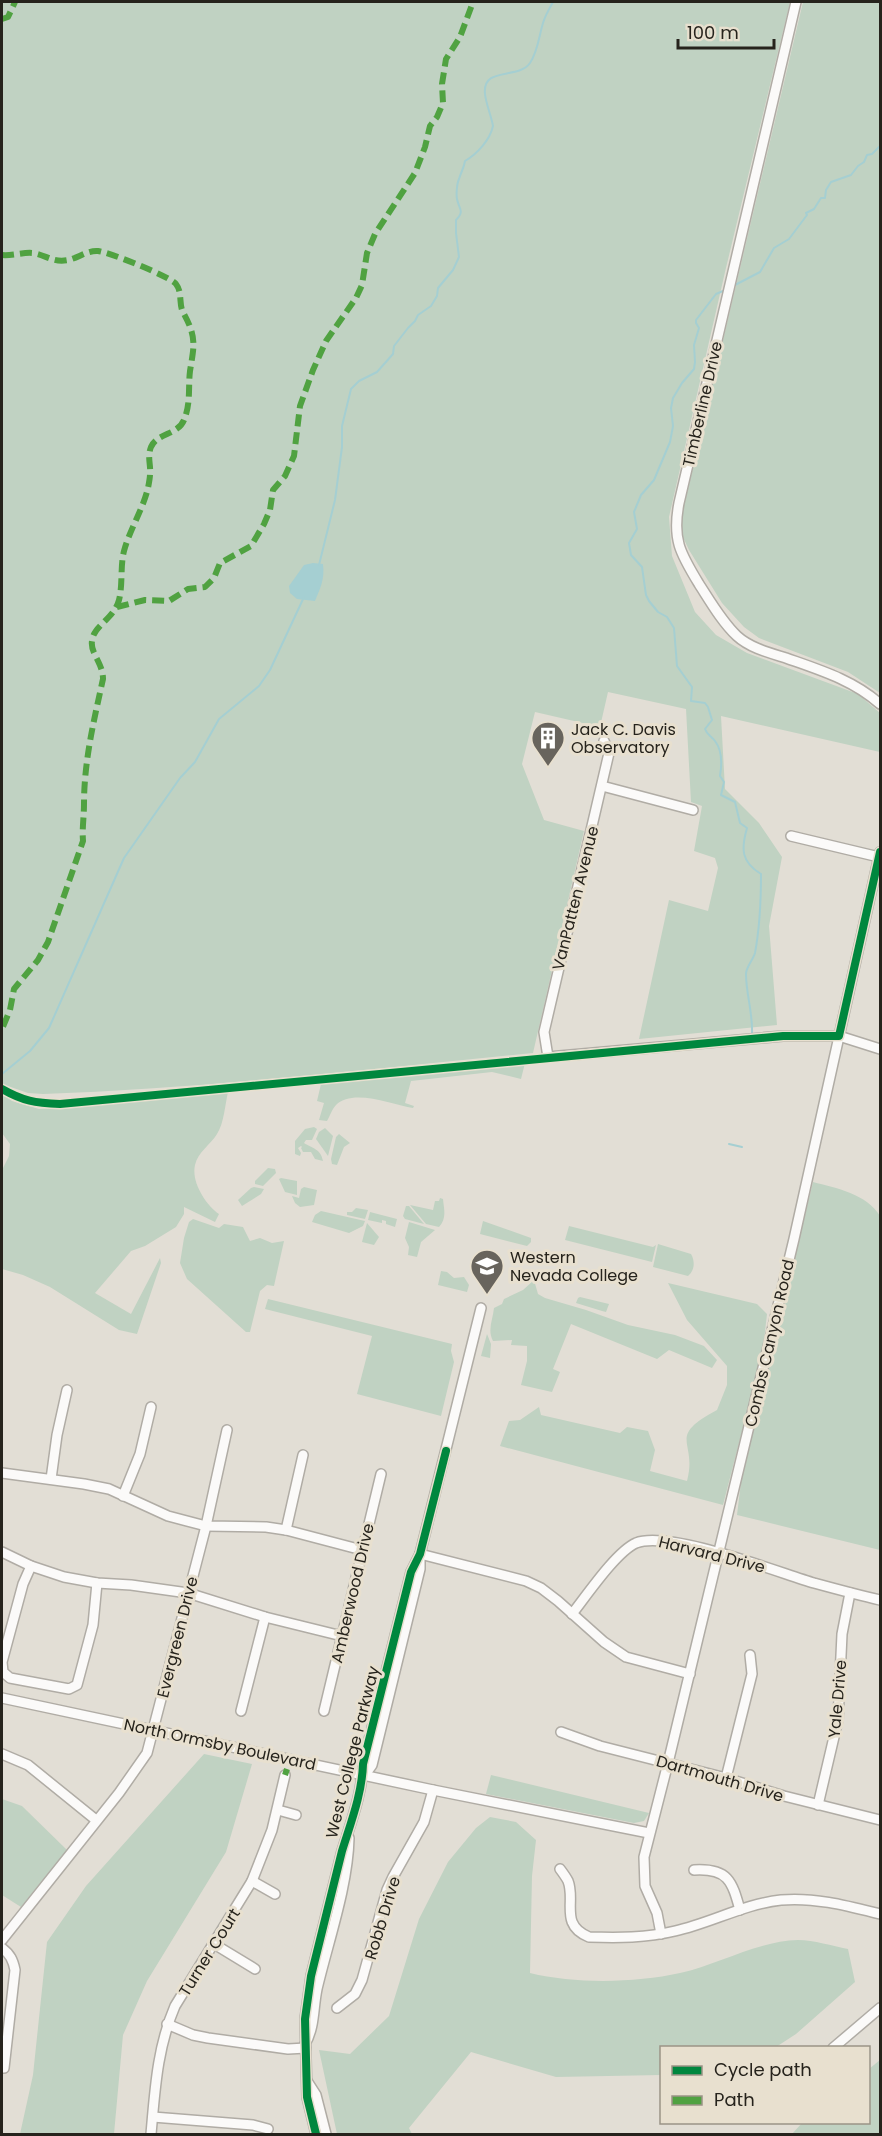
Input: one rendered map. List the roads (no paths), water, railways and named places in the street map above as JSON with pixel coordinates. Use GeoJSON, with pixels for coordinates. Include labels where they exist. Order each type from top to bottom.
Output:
{"type":"FeatureCollection","features":[{"type":"Feature","properties":{"kind":"street","name":"Timberline Drive"},"geometry":{"type":"LineString","coordinates":[[796,2],[679,503],[675,531],[678,544],[694,575],[736,635],[764,651],[837,676],[855,685],[880,704]]}},
{"type":"Feature","properties":{"kind":"street","name":"VanPatten Avenue"},"geometry":{"type":"LineString","coordinates":[[604,741],[609,753],[544,1032],[548,1057],[783,1036],[839,1036]]}},
{"type":"Feature","properties":{"kind":"street"},"geometry":{"type":"LineString","coordinates":[[602,786],[693,810]]}},
{"type":"Feature","properties":{"kind":"street"},"geometry":{"type":"LineString","coordinates":[[791,836],[880,854]]}},
{"type":"Feature","properties":{"kind":"street","name":"Combs Canyon Road"},"geometry":{"type":"LineString","coordinates":[[661,1934],[657,1913],[645,1886],[644,1857],[719,1552],[880,854]]}},
{"type":"Feature","properties":{"kind":"street"},"geometry":{"type":"LineString","coordinates":[[839,1036],[880,1049]]}},
{"type":"Feature","properties":{"kind":"street","name":"West College Parkway"},"geometry":{"type":"LineString","coordinates":[[316,2134],[307,2097],[305,2046],[312,2028],[316,1996],[347,1867],[350,1832],[364,1776],[363,1764],[411,1572],[420,1554],[481,1308]]}},
{"type":"Feature","properties":{"kind":"street"},"geometry":{"type":"LineString","coordinates":[[51,1479],[67,1390]]}},
{"type":"Feature","properties":{"kind":"street"},"geometry":{"type":"LineString","coordinates":[[123,1496],[140,1454],[151,1407]]}},
{"type":"Feature","properties":{"kind":"street","name":"Evergreen Drive"},"geometry":{"type":"LineString","coordinates":[[2,1940],[147,1753],[206,1526],[227,1430]]}},
{"type":"Feature","properties":{"kind":"street"},"geometry":{"type":"LineString","coordinates":[[286,1530],[303,1455]]}},
{"type":"Feature","properties":{"kind":"street"},"geometry":{"type":"LineString","coordinates":[[2,1473],[93,1485],[168,1516],[206,1526],[266,1527],[286,1530],[362,1550]]}},
{"type":"Feature","properties":{"kind":"street","name":"Amberwood Drive"},"geometry":{"type":"LineString","coordinates":[[324,1711],[381,1474]]}},
{"type":"Feature","properties":{"kind":"street","name":"Harvard Drive"},"geometry":{"type":"LineString","coordinates":[[572,1614],[618,1557],[637,1543],[655,1539],[719,1552],[850,1593],[880,1600]]}},
{"type":"Feature","properties":{"kind":"street"},"geometry":{"type":"LineString","coordinates":[[2,1552],[64,1578],[188,1593],[264,1617],[342,1636]]}},
{"type":"Feature","properties":{"kind":"street"},"geometry":{"type":"LineString","coordinates":[[420,1554],[526,1581],[541,1588],[604,1642],[626,1657],[690,1674]]}},
{"type":"Feature","properties":{"kind":"street"},"geometry":{"type":"LineString","coordinates":[[31,1566],[23,1584],[2,1662],[3,1672],[10,1678],[69,1689],[77,1685],[93,1624],[97,1583]]}},
{"type":"Feature","properties":{"kind":"street","name":"Yale Drive"},"geometry":{"type":"LineString","coordinates":[[818,1805],[838,1720],[842,1634],[850,1593]]}},
{"type":"Feature","properties":{"kind":"street"},"geometry":{"type":"LineString","coordinates":[[241,1711],[264,1617]]}},
{"type":"Feature","properties":{"kind":"street"},"geometry":{"type":"LineString","coordinates":[[726,1778],[752,1674],[750,1655]]}},
{"type":"Feature","properties":{"kind":"street","name":"North Ormsby Boulevard"},"geometry":{"type":"LineString","coordinates":[[2,1698],[154,1731],[287,1768],[364,1776],[649,1833]]}},
{"type":"Feature","properties":{"kind":"street","name":"Dartmouth Drive"},"geometry":{"type":"LineString","coordinates":[[561,1732],[600,1746],[880,1820]]}},
{"type":"Feature","properties":{"kind":"street"},"geometry":{"type":"LineString","coordinates":[[2,1754],[27,1765],[96,1820]]}},
{"type":"Feature","properties":{"kind":"street","name":"Turner Court"},"geometry":{"type":"LineString","coordinates":[[151,2134],[157,2069],[167,2024],[175,2006],[252,1881],[264,1856],[278,1810],[287,1768]]}},
{"type":"Feature","properties":{"kind":"street","name":"Robb Drive"},"geometry":{"type":"LineString","coordinates":[[338,2008],[355,1994],[363,1980],[387,1890],[424,1822],[433,1790]]}},
{"type":"Feature","properties":{"kind":"street"},"geometry":{"type":"LineString","coordinates":[[278,1810],[296,1815]]}},
{"type":"Feature","properties":{"kind":"street"},"geometry":{"type":"LineString","coordinates":[[560,1869],[570,1890],[568,1907],[571,1919],[581,1934],[589,1937],[646,1937],[677,1931],[778,1900],[797,1899],[834,1903],[880,1914]]}},
{"type":"Feature","properties":{"kind":"street"},"geometry":{"type":"LineString","coordinates":[[694,1870],[710,1869],[726,1877],[734,1887],[740,1910]]}},
{"type":"Feature","properties":{"kind":"street"},"geometry":{"type":"LineString","coordinates":[[252,1881],[275,1894]]}},
{"type":"Feature","properties":{"kind":"street"},"geometry":{"type":"LineString","coordinates":[[214,1944],[255,1969]]}},
{"type":"Feature","properties":{"kind":"street"},"geometry":{"type":"LineString","coordinates":[[2,1948],[8,1952],[15,1970],[4,2068],[2,2068]]}},
{"type":"Feature","properties":{"kind":"street"},"geometry":{"type":"LineString","coordinates":[[835,2046],[880,2008]]}},
{"type":"Feature","properties":{"kind":"street"},"geometry":{"type":"LineString","coordinates":[[167,2024],[193,2035],[208,2038],[288,2049],[305,2046]]}},
{"type":"Feature","properties":{"kind":"street","name":"West College Parkway"},"geometry":{"type":"LineString","coordinates":[[307,2080],[316,2095],[326,2134]]}},
{"type":"Feature","properties":{"kind":"street"},"geometry":{"type":"LineString","coordinates":[[153,2117],[267,2129]]}},
{"type":"Feature","properties":{"kind":"water"},"geometry":{"type":"Polygon","coordinates":[[[323,564],[322,584],[315,601],[297,599],[290,593],[289,586],[304,565],[323,564]]]}},
{"type":"Feature","properties":{"kind":"waterway"},"geometry":{"type":"LineString","coordinates":[[319,565],[335,500],[342,447],[342,426],[351,389],[359,381],[377,372],[393,354],[394,346],[418,315],[431,306],[437,296],[438,288],[453,270],[459,257],[456,233],[456,220],[461,212],[457,197],[458,181],[465,161],[482,146],[493,126],[485,94],[486,85],[495,76],[517,71],[530,63],[537,48],[547,12],[553,2]]}},
{"type":"Feature","properties":{"kind":"waterway"},"geometry":{"type":"LineString","coordinates":[[735,285],[760,272],[774,248],[789,239],[807,215],[806,213],[814,209],[821,198],[825,198],[826,190],[831,182],[851,175],[864,162],[867,155],[872,154],[880,146]]}},
{"type":"Feature","properties":{"kind":"waterway"},"geometry":{"type":"LineString","coordinates":[[723,291],[716,294],[696,320],[699,328],[694,345],[694,369],[673,398],[671,408],[673,426],[670,442],[654,480],[641,495],[634,512],[637,529],[629,543],[631,555],[642,567],[649,601],[658,612],[667,617],[674,628],[677,666],[692,687],[691,701],[705,703],[708,707],[712,720],[705,729],[714,739],[720,753],[720,776],[724,782],[721,795],[735,802],[740,823],[747,828],[744,842],[746,860],[761,874],[757,943],[746,974],[752,1034]]}},
{"type":"Feature","properties":{"kind":"waterway"},"geometry":{"type":"LineString","coordinates":[[2,1074],[30,1051],[49,1028],[124,858],[180,778],[195,762],[219,719],[259,686],[270,670],[304,597]]}},
{"type":"Feature","properties":{"kind":"waterway"},"geometry":{"type":"LineString","coordinates":[[729,1144],[742,1147]]}},
{"type":"Feature","properties":{"kind":"place","name":"Jack C. Davis Observatory"},"geometry":{"type":"Point","coordinates":[548,767]}},
{"type":"Feature","properties":{"kind":"place","name":"Western Nevada College"},"geometry":{"type":"Point","coordinates":[487,1295]}}]}
